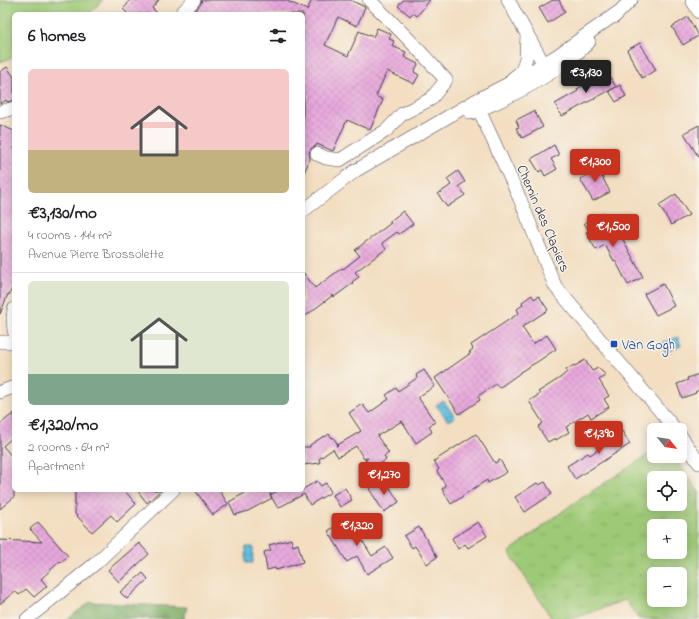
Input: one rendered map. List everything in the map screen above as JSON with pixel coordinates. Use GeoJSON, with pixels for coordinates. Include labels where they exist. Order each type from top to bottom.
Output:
{"type":"FeatureCollection","features":[{"type":"Feature","properties":{"kind":"street"},"geometry":{"type":"LineString","coordinates":[[183,12],[194,0]]}},
{"type":"Feature","properties":{"kind":"street"},"geometry":{"type":"LineString","coordinates":[[317,154],[326,158],[340,160],[387,130],[402,114],[431,99],[446,80],[415,46],[369,0]]}},
{"type":"Feature","properties":{"kind":"street"},"geometry":{"type":"LineString","coordinates":[[508,0],[546,69]]}},
{"type":"Feature","properties":{"kind":"street"},"geometry":{"type":"LineString","coordinates":[[477,105],[511,96],[534,84],[558,55],[620,11],[631,0]]}},
{"type":"Feature","properties":{"kind":"street"},"geometry":{"type":"LineString","coordinates":[[692,0],[699,12]]}},
{"type":"Feature","properties":{"kind":"street"},"geometry":{"type":"LineString","coordinates":[[305,209],[355,171],[418,135],[477,105],[507,84],[522,71],[526,58],[527,34]]}},
{"type":"Feature","properties":{"kind":"street"},"geometry":{"type":"LineString","coordinates":[[507,84],[527,74],[546,69]]}},
{"type":"Feature","properties":{"kind":"street","name":"Chemin des Clapiers"},"geometry":{"type":"LineString","coordinates":[[477,105],[520,199],[555,286],[670,423]]}},
{"type":"Feature","properties":{"kind":"street"},"geometry":{"type":"LineString","coordinates":[[0,112],[12,109]]}},
{"type":"Feature","properties":{"kind":"street"},"geometry":{"type":"LineString","coordinates":[[0,342],[12,342]]}},
{"type":"Feature","properties":{"kind":"street"},"geometry":{"type":"LineString","coordinates":[[0,392],[12,388]]}},
{"type":"Feature","properties":{"kind":"street"},"geometry":{"type":"LineString","coordinates":[[687,445],[699,463]]}},
{"type":"Feature","properties":{"kind":"street"},"geometry":{"type":"LineString","coordinates":[[27,619],[96,563],[171,492]]}},
{"type":"Feature","properties":{"kind":"green space"},"geometry":{"type":"Polygon","coordinates":[[[0,0],[103,0],[91,12],[12,12],[12,58],[0,62],[0,0]]]}},
{"type":"Feature","properties":{"kind":"green space"},"geometry":{"type":"Polygon","coordinates":[[[647,456],[647,463],[678,463],[684,471],[647,471],[647,511],[687,511],[687,475],[699,492],[699,619],[639,619],[625,600],[572,619],[552,619],[509,552],[571,505],[647,456]]]}},
{"type":"Feature","properties":{"kind":"green space"},"geometry":{"type":"Polygon","coordinates":[[[90,602],[187,607],[184,619],[68,619],[90,602]]]}},
{"type":"Feature","properties":{"kind":"water"},"geometry":{"type":"Polygon","coordinates":[[[678,337],[681,346],[665,352],[662,343],[678,337]]]}},
{"type":"Feature","properties":{"kind":"water"},"geometry":{"type":"Polygon","coordinates":[[[444,401],[455,417],[448,421],[436,405],[444,401]]]}},
{"type":"Feature","properties":{"kind":"water"},"geometry":{"type":"Polygon","coordinates":[[[246,547],[253,547],[253,563],[246,563],[246,547]]]}},
{"type":"Feature","properties":{"kind":"building"},"geometry":{"type":"Polygon","coordinates":[[[129,0],[159,0],[152,8],[156,12],[126,12],[123,9],[129,0]]]}},
{"type":"Feature","properties":{"kind":"building"},"geometry":{"type":"Polygon","coordinates":[[[202,0],[285,0],[307,10],[312,0],[350,0],[365,7],[357,26],[338,17],[325,45],[348,56],[359,31],[373,37],[377,28],[391,34],[389,39],[394,41],[392,46],[406,52],[404,57],[418,64],[414,72],[419,75],[414,84],[387,71],[376,96],[383,100],[370,130],[347,120],[333,151],[317,144],[310,150],[310,159],[305,170],[305,12],[194,12],[202,0]]]}},
{"type":"Feature","properties":{"kind":"building"},"geometry":{"type":"Polygon","coordinates":[[[403,0],[430,0],[417,16],[413,13],[410,16],[398,6],[403,0]]]}},
{"type":"Feature","properties":{"kind":"building"},"geometry":{"type":"Polygon","coordinates":[[[553,0],[559,0],[565,12],[548,23],[539,8],[553,0]]]}},
{"type":"Feature","properties":{"kind":"building"},"geometry":{"type":"Polygon","coordinates":[[[688,17],[698,36],[683,45],[672,27],[688,17]]]}},
{"type":"Feature","properties":{"kind":"building"},"geometry":{"type":"Polygon","coordinates":[[[640,43],[656,70],[642,78],[627,50],[640,43]]]}},
{"type":"Feature","properties":{"kind":"building"},"geometry":{"type":"Polygon","coordinates":[[[7,67],[12,74],[12,101],[7,102],[6,100],[0,104],[0,72],[7,67]]]}},
{"type":"Feature","properties":{"kind":"building"},"geometry":{"type":"Polygon","coordinates":[[[607,72],[616,87],[562,116],[555,104],[578,91],[577,89],[607,72]]]}},
{"type":"Feature","properties":{"kind":"building"},"geometry":{"type":"Polygon","coordinates":[[[620,85],[626,96],[616,102],[609,91],[620,85]]]}},
{"type":"Feature","properties":{"kind":"building"},"geometry":{"type":"Polygon","coordinates":[[[534,111],[543,127],[522,138],[516,128],[519,127],[516,120],[534,111]]]}},
{"type":"Feature","properties":{"kind":"building"},"geometry":{"type":"Polygon","coordinates":[[[0,125],[12,130],[12,288],[9,295],[8,294],[0,314],[0,125]]]}},
{"type":"Feature","properties":{"kind":"building"},"geometry":{"type":"Polygon","coordinates":[[[699,125],[699,158],[684,133],[699,125]]]}},
{"type":"Feature","properties":{"kind":"building"},"geometry":{"type":"Polygon","coordinates":[[[554,145],[559,155],[551,159],[557,169],[545,176],[542,170],[539,172],[531,159],[554,145]]]}},
{"type":"Feature","properties":{"kind":"building"},"geometry":{"type":"Polygon","coordinates":[[[595,163],[610,192],[593,201],[580,179],[588,175],[585,168],[595,163]]]}},
{"type":"Feature","properties":{"kind":"building"},"geometry":{"type":"Polygon","coordinates":[[[458,171],[465,182],[459,186],[465,195],[447,207],[438,194],[451,185],[447,179],[458,171]]]}},
{"type":"Feature","properties":{"kind":"building"},"geometry":{"type":"Polygon","coordinates":[[[676,194],[689,215],[671,225],[659,205],[676,194]]]}},
{"type":"Feature","properties":{"kind":"building"},"geometry":{"type":"Polygon","coordinates":[[[403,211],[413,224],[399,234],[397,232],[382,243],[386,249],[355,272],[359,277],[352,282],[353,283],[334,297],[333,295],[305,316],[305,275],[315,288],[360,256],[355,250],[391,223],[389,222],[403,211]]]}},
{"type":"Feature","properties":{"kind":"building"},"geometry":{"type":"Polygon","coordinates":[[[603,214],[616,239],[621,236],[643,277],[628,285],[605,245],[596,250],[586,232],[589,231],[584,223],[603,214]]]}},
{"type":"Feature","properties":{"kind":"building"},"geometry":{"type":"Polygon","coordinates":[[[663,284],[674,306],[656,315],[644,294],[663,284]]]}},
{"type":"Feature","properties":{"kind":"building"},"geometry":{"type":"Polygon","coordinates":[[[532,295],[534,299],[539,296],[548,310],[522,327],[533,344],[547,335],[556,349],[520,372],[499,388],[496,384],[478,396],[480,400],[459,414],[435,378],[471,353],[469,352],[473,349],[471,345],[519,313],[517,309],[523,305],[522,302],[532,295]]]}},
{"type":"Feature","properties":{"kind":"building"},"geometry":{"type":"Polygon","coordinates":[[[585,360],[592,371],[598,368],[606,375],[599,380],[609,396],[604,399],[609,407],[591,418],[588,413],[566,427],[569,432],[556,440],[555,438],[548,442],[538,427],[543,423],[529,401],[540,394],[538,392],[560,378],[567,372],[566,370],[585,360]]]}},
{"type":"Feature","properties":{"kind":"building"},"geometry":{"type":"Polygon","coordinates":[[[424,370],[435,386],[418,397],[435,422],[429,426],[432,432],[416,443],[402,421],[377,436],[389,453],[384,456],[386,460],[371,470],[365,460],[368,458],[364,459],[356,446],[338,457],[333,449],[319,459],[320,463],[305,465],[305,447],[310,447],[310,445],[329,434],[332,438],[333,437],[338,445],[361,431],[349,413],[362,404],[369,413],[389,399],[386,395],[396,388],[398,391],[417,378],[416,375],[424,370]]]}},
{"type":"Feature","properties":{"kind":"building"},"geometry":{"type":"Polygon","coordinates":[[[699,374],[699,390],[695,392],[696,393],[682,398],[677,384],[688,380],[687,378],[699,374]]]}},
{"type":"Feature","properties":{"kind":"building"},"geometry":{"type":"Polygon","coordinates":[[[12,415],[12,438],[3,446],[12,457],[12,492],[14,492],[14,497],[0,509],[0,424],[12,415]]]}},
{"type":"Feature","properties":{"kind":"building"},"geometry":{"type":"Polygon","coordinates":[[[622,431],[630,444],[575,479],[567,466],[588,453],[590,455],[605,445],[604,442],[622,431]]]}},
{"type":"Feature","properties":{"kind":"building"},"geometry":{"type":"Polygon","coordinates":[[[476,434],[495,463],[500,460],[507,472],[488,483],[487,480],[451,504],[442,489],[446,486],[437,471],[439,469],[434,461],[476,434]]]}},
{"type":"Feature","properties":{"kind":"building"},"geometry":{"type":"Polygon","coordinates":[[[385,480],[399,502],[384,512],[369,489],[385,480]]]}},
{"type":"Feature","properties":{"kind":"building"},"geometry":{"type":"Polygon","coordinates":[[[317,481],[321,486],[326,483],[331,492],[310,505],[304,494],[278,508],[270,495],[275,492],[305,492],[305,488],[317,481]]]}},
{"type":"Feature","properties":{"kind":"building"},"geometry":{"type":"Polygon","coordinates":[[[545,482],[552,494],[525,512],[515,497],[537,483],[539,485],[545,482]]]}},
{"type":"Feature","properties":{"kind":"building"},"geometry":{"type":"Polygon","coordinates":[[[345,488],[352,500],[340,507],[333,495],[345,488]]]}},
{"type":"Feature","properties":{"kind":"building"},"geometry":{"type":"Polygon","coordinates":[[[75,492],[126,492],[136,504],[117,522],[111,515],[92,532],[75,514],[75,492]]]}},
{"type":"Feature","properties":{"kind":"building"},"geometry":{"type":"Polygon","coordinates":[[[139,492],[159,492],[147,503],[139,492]]]}},
{"type":"Feature","properties":{"kind":"building"},"geometry":{"type":"Polygon","coordinates":[[[196,492],[220,492],[228,504],[213,515],[196,492]]]}},
{"type":"Feature","properties":{"kind":"building"},"geometry":{"type":"Polygon","coordinates":[[[246,492],[269,492],[272,498],[248,511],[235,515],[229,502],[246,492]]]}},
{"type":"Feature","properties":{"kind":"building"},"geometry":{"type":"Polygon","coordinates":[[[348,518],[372,556],[386,547],[393,558],[367,574],[357,556],[347,562],[328,531],[348,518]]]}},
{"type":"Feature","properties":{"kind":"building"},"geometry":{"type":"Polygon","coordinates":[[[38,522],[68,556],[61,562],[60,561],[41,579],[47,586],[34,597],[26,589],[19,595],[15,591],[0,604],[0,540],[42,542],[30,529],[38,522]]]}},
{"type":"Feature","properties":{"kind":"building"},"geometry":{"type":"Polygon","coordinates":[[[478,522],[487,536],[468,548],[465,544],[458,549],[452,538],[478,522]]]}},
{"type":"Feature","properties":{"kind":"building"},"geometry":{"type":"Polygon","coordinates":[[[419,527],[437,557],[427,564],[415,546],[412,548],[404,536],[419,527]]]}},
{"type":"Feature","properties":{"kind":"building"},"geometry":{"type":"Polygon","coordinates":[[[291,539],[293,546],[298,544],[303,562],[276,570],[275,568],[267,570],[264,552],[271,550],[269,545],[291,539]]]}},
{"type":"Feature","properties":{"kind":"building"},"geometry":{"type":"Polygon","coordinates":[[[139,543],[149,554],[119,582],[108,570],[139,543]]]}},
{"type":"Feature","properties":{"kind":"building"},"geometry":{"type":"Polygon","coordinates":[[[143,573],[148,579],[127,599],[120,592],[143,573]]]}},
{"type":"Feature","properties":{"kind":"place","name":"Van Gogh"},"geometry":{"type":"Point","coordinates":[614,344]}}]}
